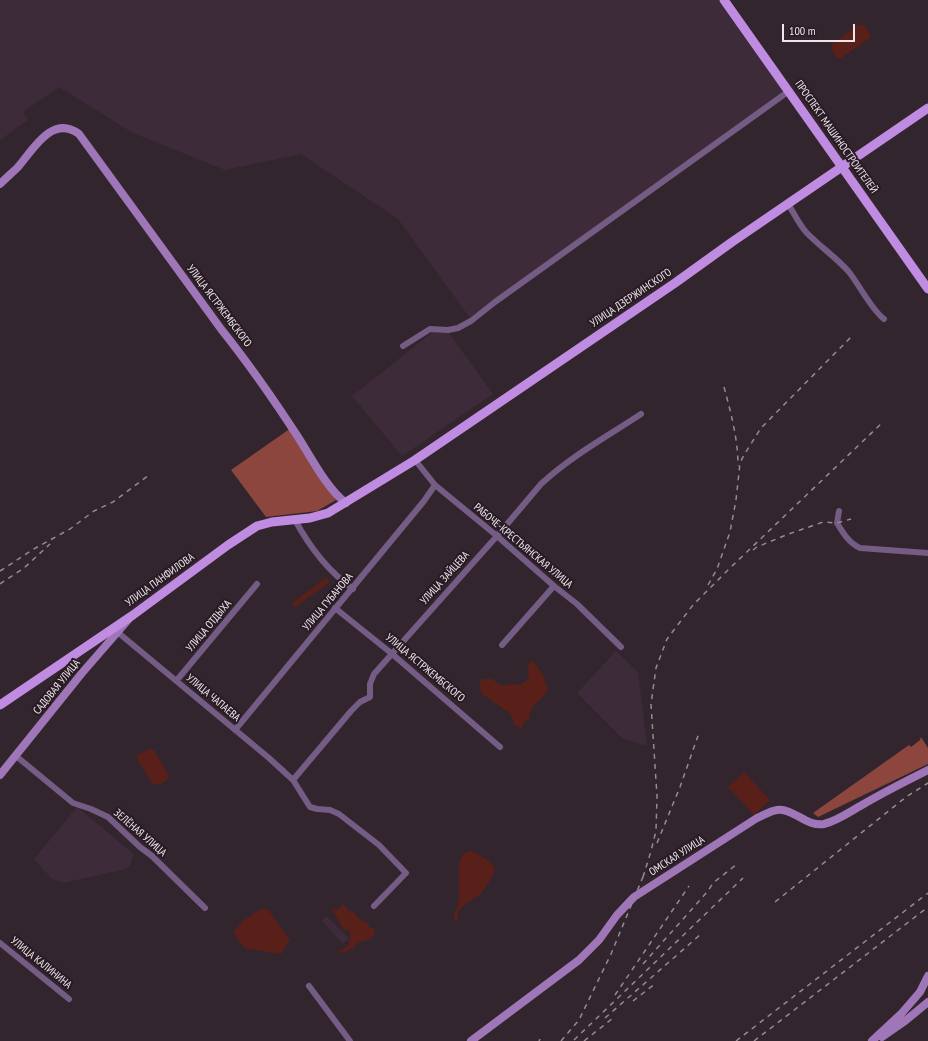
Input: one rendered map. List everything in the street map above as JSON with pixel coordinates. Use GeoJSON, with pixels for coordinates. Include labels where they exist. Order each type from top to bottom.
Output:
{"type":"FeatureCollection","features":[{"type":"Feature","properties":{"kind":"main road","name":"ПРОСПЕКТ МАШИНОСТРОИТЕЛЕЙ"},"geometry":{"type":"LineString","coordinates":[[724,0],[928,289]]}},
{"type":"Feature","properties":{"kind":"main road","name":"УЛИЦА ДЗЕРЖИНСКОГО"},"geometry":{"type":"LineString","coordinates":[[346,503],[415,460],[928,108]]}},
{"type":"Feature","properties":{"kind":"main road","name":"УЛИЦА ЯСТРЖЕМБСКОГО"},"geometry":{"type":"LineString","coordinates":[[0,184],[17,168],[44,136],[53,130],[67,128],[74,130],[84,140],[240,353],[332,490],[346,503]]}},
{"type":"Feature","properties":{"kind":"main road","name":"УЛИЦА ПАНФИЛОВА"},"geometry":{"type":"LineString","coordinates":[[0,705],[116,630],[132,615],[228,545],[257,526],[272,522],[319,516],[328,513],[346,503]]}},
{"type":"Feature","properties":{"kind":"main road","name":"САДОВАЯ УЛИЦА"},"geometry":{"type":"LineString","coordinates":[[0,775],[116,630]]}},
{"type":"Feature","properties":{"kind":"main road","name":"ОМСКАЯ УЛИЦА"},"geometry":{"type":"LineString","coordinates":[[471,1041],[579,960],[599,940],[617,915],[634,897],[757,818],[769,812],[778,810],[787,811],[816,824],[824,824],[928,770]]}},
{"type":"Feature","properties":{"kind":"main road"},"geometry":{"type":"LineString","coordinates":[[928,976],[928,984]]}},
{"type":"Feature","properties":{"kind":"main road"},"geometry":{"type":"LineString","coordinates":[[872,1041],[920,992],[928,976]]}},
{"type":"Feature","properties":{"kind":"main road"},"geometry":{"type":"LineString","coordinates":[[876,1041],[905,1021],[928,1002]]}},
{"type":"Feature","properties":{"kind":"street"},"geometry":{"type":"LineString","coordinates":[[403,346],[430,329],[448,330],[458,328],[471,322],[508,292],[789,91]]}},
{"type":"Feature","properties":{"kind":"street"},"geometry":{"type":"LineString","coordinates":[[788,204],[805,231],[848,271],[884,319]]}},
{"type":"Feature","properties":{"kind":"street","name":"УЛИЦА ЗАЙЦЕВА"},"geometry":{"type":"LineString","coordinates":[[293,780],[351,711],[360,702],[370,697],[372,678],[391,653],[497,536],[541,484],[573,459],[641,414]]}},
{"type":"Feature","properties":{"kind":"street","name":"РАБОЧЕ-КРЕСТЬЯНСКАЯ УЛИЦА"},"geometry":{"type":"LineString","coordinates":[[415,460],[435,485],[577,604],[621,647]]}},
{"type":"Feature","properties":{"kind":"street","name":"УЛИЦА ГУБАНОВА"},"geometry":{"type":"LineString","coordinates":[[236,730],[353,589],[424,501],[435,485]]}},
{"type":"Feature","properties":{"kind":"street"},"geometry":{"type":"LineString","coordinates":[[839,511],[837,523],[849,540],[860,548],[928,552]]}},
{"type":"Feature","properties":{"kind":"street"},"geometry":{"type":"LineString","coordinates":[[295,520],[306,539],[338,578],[353,589]]}},
{"type":"Feature","properties":{"kind":"street","name":"УЛИЦА ОТДЫХА"},"geometry":{"type":"LineString","coordinates":[[176,680],[257,584]]}},
{"type":"Feature","properties":{"kind":"street"},"geometry":{"type":"LineString","coordinates":[[502,645],[554,586]]}},
{"type":"Feature","properties":{"kind":"street","name":"УЛИЦА ЯСТРЖЕМБСКОГО"},"geometry":{"type":"LineString","coordinates":[[336,608],[391,653],[500,747]]}},
{"type":"Feature","properties":{"kind":"street","name":"УЛИЦА ЧАПАЕВА"},"geometry":{"type":"LineString","coordinates":[[116,630],[236,730],[293,780],[310,807],[330,810],[339,814],[379,845],[406,873],[374,906]]}},
{"type":"Feature","properties":{"kind":"street","name":"ЗЕЛЁНАЯ УЛИЦА"},"geometry":{"type":"LineString","coordinates":[[16,756],[74,803],[92,809],[108,817],[152,856],[205,908]]}},
{"type":"Feature","properties":{"kind":"street","name":"УЛИЦА КАЛИНИНА"},"geometry":{"type":"LineString","coordinates":[[0,943],[69,999]]}},
{"type":"Feature","properties":{"kind":"street"},"geometry":{"type":"LineString","coordinates":[[309,986],[350,1041]]}},
{"type":"Feature","properties":{"kind":"shaded area"},"geometry":{"type":"Polygon","coordinates":[[[0,0],[722,0],[785,90],[470,318],[398,219],[301,154],[225,170],[133,133],[59,87],[23,112],[28,120],[0,140],[0,0]]]}},
{"type":"Feature","properties":{"kind":"shaded area"},"geometry":{"type":"Polygon","coordinates":[[[858,25],[864,25],[870,34],[870,38],[841,58],[837,58],[831,48],[832,44],[858,25]]]}},
{"type":"Feature","properties":{"kind":"shaded area"},"geometry":{"type":"Polygon","coordinates":[[[434,331],[448,332],[493,394],[402,456],[352,396],[434,331]]]}},
{"type":"Feature","properties":{"kind":"shaded area"},"geometry":{"type":"Polygon","coordinates":[[[291,428],[336,500],[317,511],[266,517],[231,470],[291,428]]]}},
{"type":"Feature","properties":{"kind":"shaded area"},"geometry":{"type":"Polygon","coordinates":[[[327,577],[330,582],[295,607],[292,603],[327,577]]]}},
{"type":"Feature","properties":{"kind":"shaded area"},"geometry":{"type":"Polygon","coordinates":[[[616,651],[638,672],[647,746],[623,739],[577,693],[616,651]]]}},
{"type":"Feature","properties":{"kind":"shaded area"},"geometry":{"type":"Polygon","coordinates":[[[533,661],[543,675],[548,689],[531,710],[529,720],[525,721],[522,728],[520,728],[514,724],[512,717],[508,712],[482,694],[480,682],[483,679],[492,679],[502,686],[512,684],[520,685],[529,679],[527,670],[530,662],[533,661]]]}},
{"type":"Feature","properties":{"kind":"shaded area"},"geometry":{"type":"Polygon","coordinates":[[[921,737],[928,748],[928,764],[818,817],[813,813],[909,745],[911,747],[920,740],[921,737]]]}},
{"type":"Feature","properties":{"kind":"shaded area"},"geometry":{"type":"Polygon","coordinates":[[[150,749],[154,750],[169,776],[165,782],[160,784],[153,784],[137,759],[138,755],[150,749]]]}},
{"type":"Feature","properties":{"kind":"shaded area"},"geometry":{"type":"Polygon","coordinates":[[[744,772],[770,800],[754,815],[728,787],[744,772]]]}},
{"type":"Feature","properties":{"kind":"shaded area"},"geometry":{"type":"Polygon","coordinates":[[[77,807],[134,854],[130,865],[126,869],[63,883],[52,879],[34,859],[77,807]]]}},
{"type":"Feature","properties":{"kind":"shaded area"},"geometry":{"type":"Polygon","coordinates":[[[472,851],[488,861],[495,869],[485,888],[477,897],[462,907],[459,911],[458,919],[454,920],[454,915],[459,902],[460,863],[464,853],[472,851]]]}},
{"type":"Feature","properties":{"kind":"shaded area"},"geometry":{"type":"Polygon","coordinates":[[[343,903],[349,911],[354,911],[356,916],[368,924],[370,928],[374,928],[375,932],[371,939],[359,942],[352,949],[339,953],[338,952],[349,945],[350,932],[347,929],[345,932],[331,908],[338,910],[343,903]]]}},
{"type":"Feature","properties":{"kind":"shaded area"},"geometry":{"type":"Polygon","coordinates":[[[262,908],[269,911],[290,940],[281,954],[244,948],[233,932],[243,921],[262,908]]]}},
{"type":"Feature","properties":{"kind":"shaded area"},"geometry":{"type":"Polygon","coordinates":[[[326,916],[349,938],[343,944],[322,921],[326,916]]]}},
{"type":"Feature","properties":{"kind":"railway"},"geometry":{"type":"LineString","coordinates":[[708,585],[717,569],[730,532],[736,500],[740,463],[744,455],[761,428],[852,336]]}},
{"type":"Feature","properties":{"kind":"railway"},"geometry":{"type":"LineString","coordinates":[[724,387],[732,416],[738,466]]}},
{"type":"Feature","properties":{"kind":"railway"},"geometry":{"type":"LineString","coordinates":[[643,877],[656,831],[657,796],[651,704],[656,668],[667,639],[693,605],[883,422]]}},
{"type":"Feature","properties":{"kind":"railway"},"geometry":{"type":"LineString","coordinates":[[0,571],[32,550],[70,529],[94,511],[113,502],[149,475]]}},
{"type":"Feature","properties":{"kind":"railway"},"geometry":{"type":"LineString","coordinates":[[753,550],[786,535],[823,522],[837,523],[851,519]]}},
{"type":"Feature","properties":{"kind":"railway"},"geometry":{"type":"LineString","coordinates":[[0,584],[24,568],[50,544]]}},
{"type":"Feature","properties":{"kind":"railway"},"geometry":{"type":"LineString","coordinates":[[657,843],[680,787],[699,733]]}},
{"type":"Feature","properties":{"kind":"railway"},"geometry":{"type":"LineString","coordinates":[[775,902],[906,797],[928,783]]}},
{"type":"Feature","properties":{"kind":"railway"},"geometry":{"type":"LineString","coordinates":[[643,964],[708,891],[713,883],[737,864]]}},
{"type":"Feature","properties":{"kind":"railway"},"geometry":{"type":"LineString","coordinates":[[561,1041],[579,1020],[611,954],[645,872]]}},
{"type":"Feature","properties":{"kind":"railway"},"geometry":{"type":"LineString","coordinates":[[574,1040],[743,878]]}},
{"type":"Feature","properties":{"kind":"railway"},"geometry":{"type":"LineString","coordinates":[[615,995],[689,886]]}},
{"type":"Feature","properties":{"kind":"railway"},"geometry":{"type":"LineString","coordinates":[[736,1041],[928,893]]}},
{"type":"Feature","properties":{"kind":"railway"},"geometry":{"type":"LineString","coordinates":[[754,1041],[928,907]]}},
{"type":"Feature","properties":{"kind":"railway"},"geometry":{"type":"LineString","coordinates":[[605,1018],[701,934]]}},
{"type":"Feature","properties":{"kind":"railway"},"geometry":{"type":"LineString","coordinates":[[633,1001],[656,983]]}},
{"type":"Feature","properties":{"kind":"railway"},"geometry":{"type":"LineString","coordinates":[[584,1041],[613,1018]]}}]}
